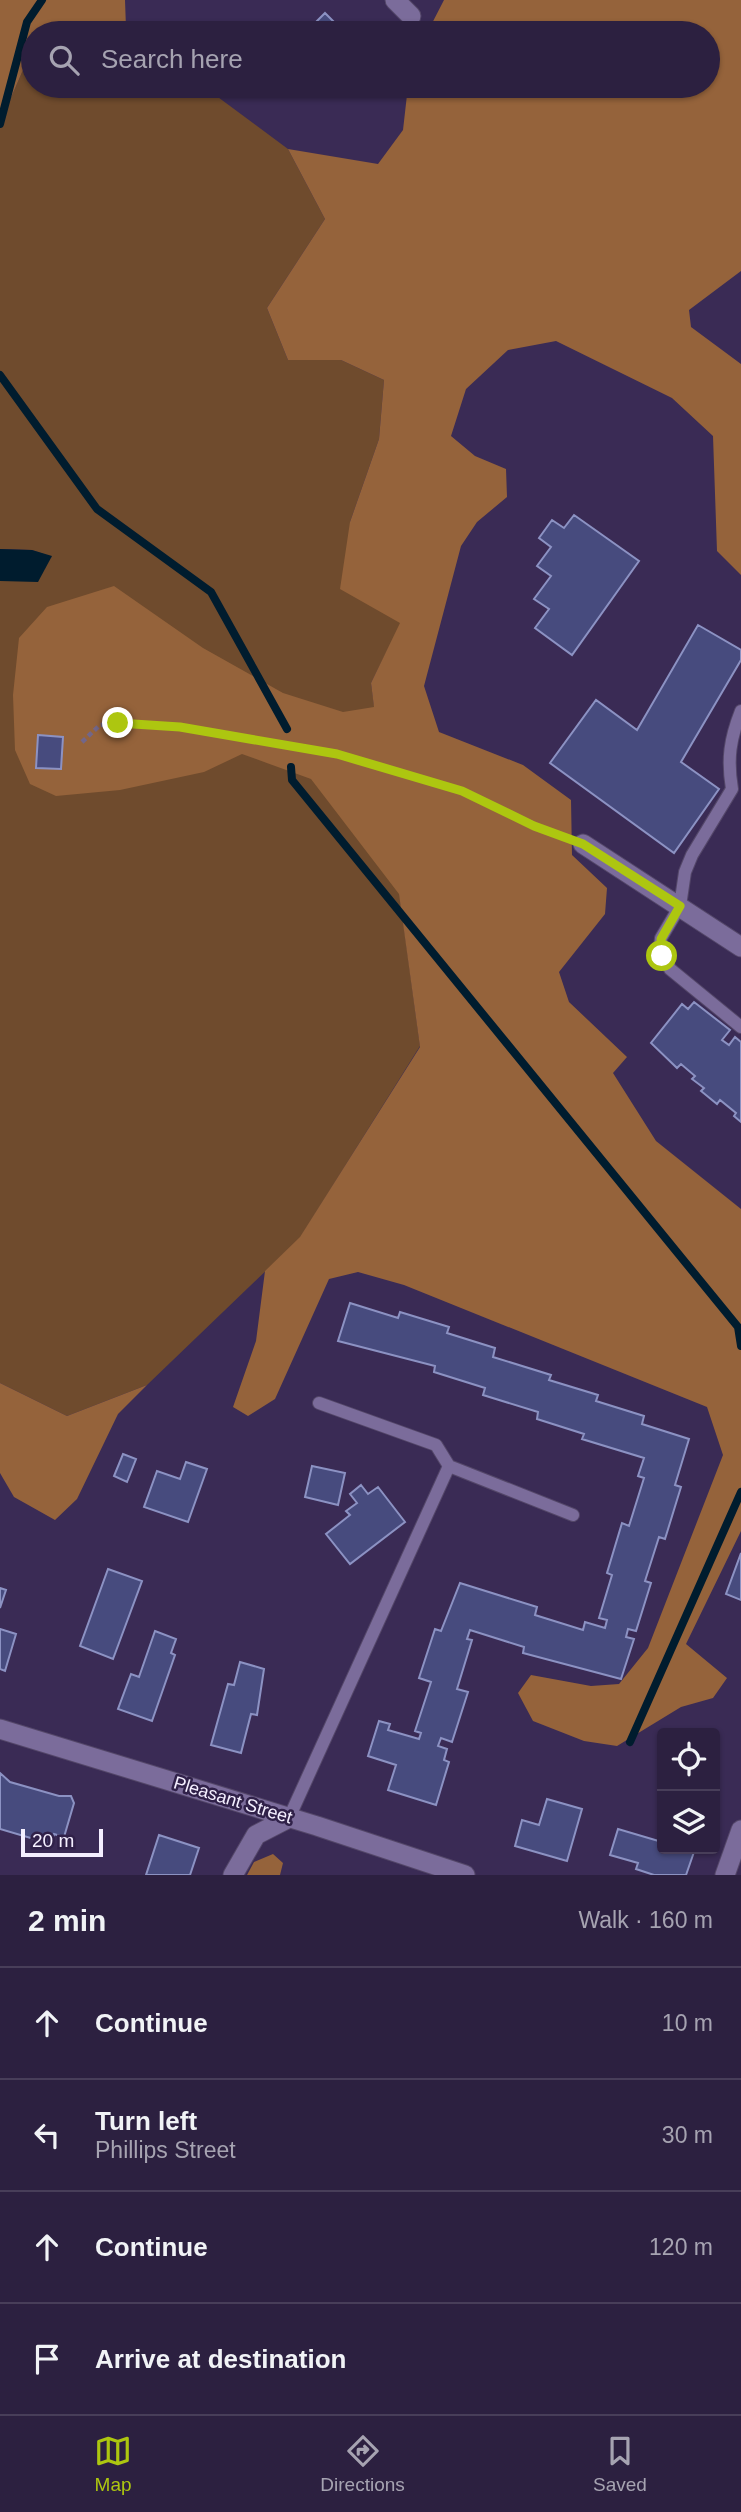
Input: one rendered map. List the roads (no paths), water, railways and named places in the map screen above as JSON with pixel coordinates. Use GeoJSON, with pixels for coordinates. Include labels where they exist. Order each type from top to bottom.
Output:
{"type":"FeatureCollection","features":[{"type":"Feature","properties":{"kind":"street"},"geometry":{"type":"LineString","coordinates":[[395,0],[411,16]]}},
{"type":"Feature","properties":{"kind":"street"},"geometry":{"type":"LineString","coordinates":[[583,844],[741,947]]}},
{"type":"Feature","properties":{"kind":"street","name":"Pleasant Street"},"geometry":{"type":"LineString","coordinates":[[0,1729],[465,1875]]}},
{"type":"Feature","properties":{"kind":"street"},"geometry":{"type":"LineString","coordinates":[[233,1875],[256,1835],[289,1818]]}},
{"type":"Feature","properties":{"kind":"street"},"geometry":{"type":"LineString","coordinates":[[725,1875],[741,1830]]}},
{"type":"Feature","properties":{"kind":"lane"},"geometry":{"type":"LineString","coordinates":[[741,711],[730,737],[728,763],[732,789],[692,855],[685,872],[680,906],[661,939],[662,956],[670,969],[741,1027]]}},
{"type":"Feature","properties":{"kind":"lane"},"geometry":{"type":"LineString","coordinates":[[319,1403],[436,1445],[449,1466],[573,1516]]}},
{"type":"Feature","properties":{"kind":"lane"},"geometry":{"type":"LineString","coordinates":[[289,1818],[449,1466]]}},
{"type":"Feature","properties":{"kind":"water"},"geometry":{"type":"Polygon","coordinates":[[[0,549],[32,550],[52,556],[38,582],[0,581],[0,549]]]}},
{"type":"Feature","properties":{"kind":"waterway"},"geometry":{"type":"LineString","coordinates":[[28,21],[42,0]]}},
{"type":"Feature","properties":{"kind":"waterway"},"geometry":{"type":"LineString","coordinates":[[0,124],[21,45]]}},
{"type":"Feature","properties":{"kind":"waterway"},"geometry":{"type":"LineString","coordinates":[[0,375],[97,509],[211,592],[287,729]]}},
{"type":"Feature","properties":{"kind":"waterway"},"geometry":{"type":"LineString","coordinates":[[291,767],[292,780],[738,1327],[741,1346]]}},
{"type":"Feature","properties":{"kind":"waterway"},"geometry":{"type":"LineString","coordinates":[[630,1742],[741,1492]]}}]}
